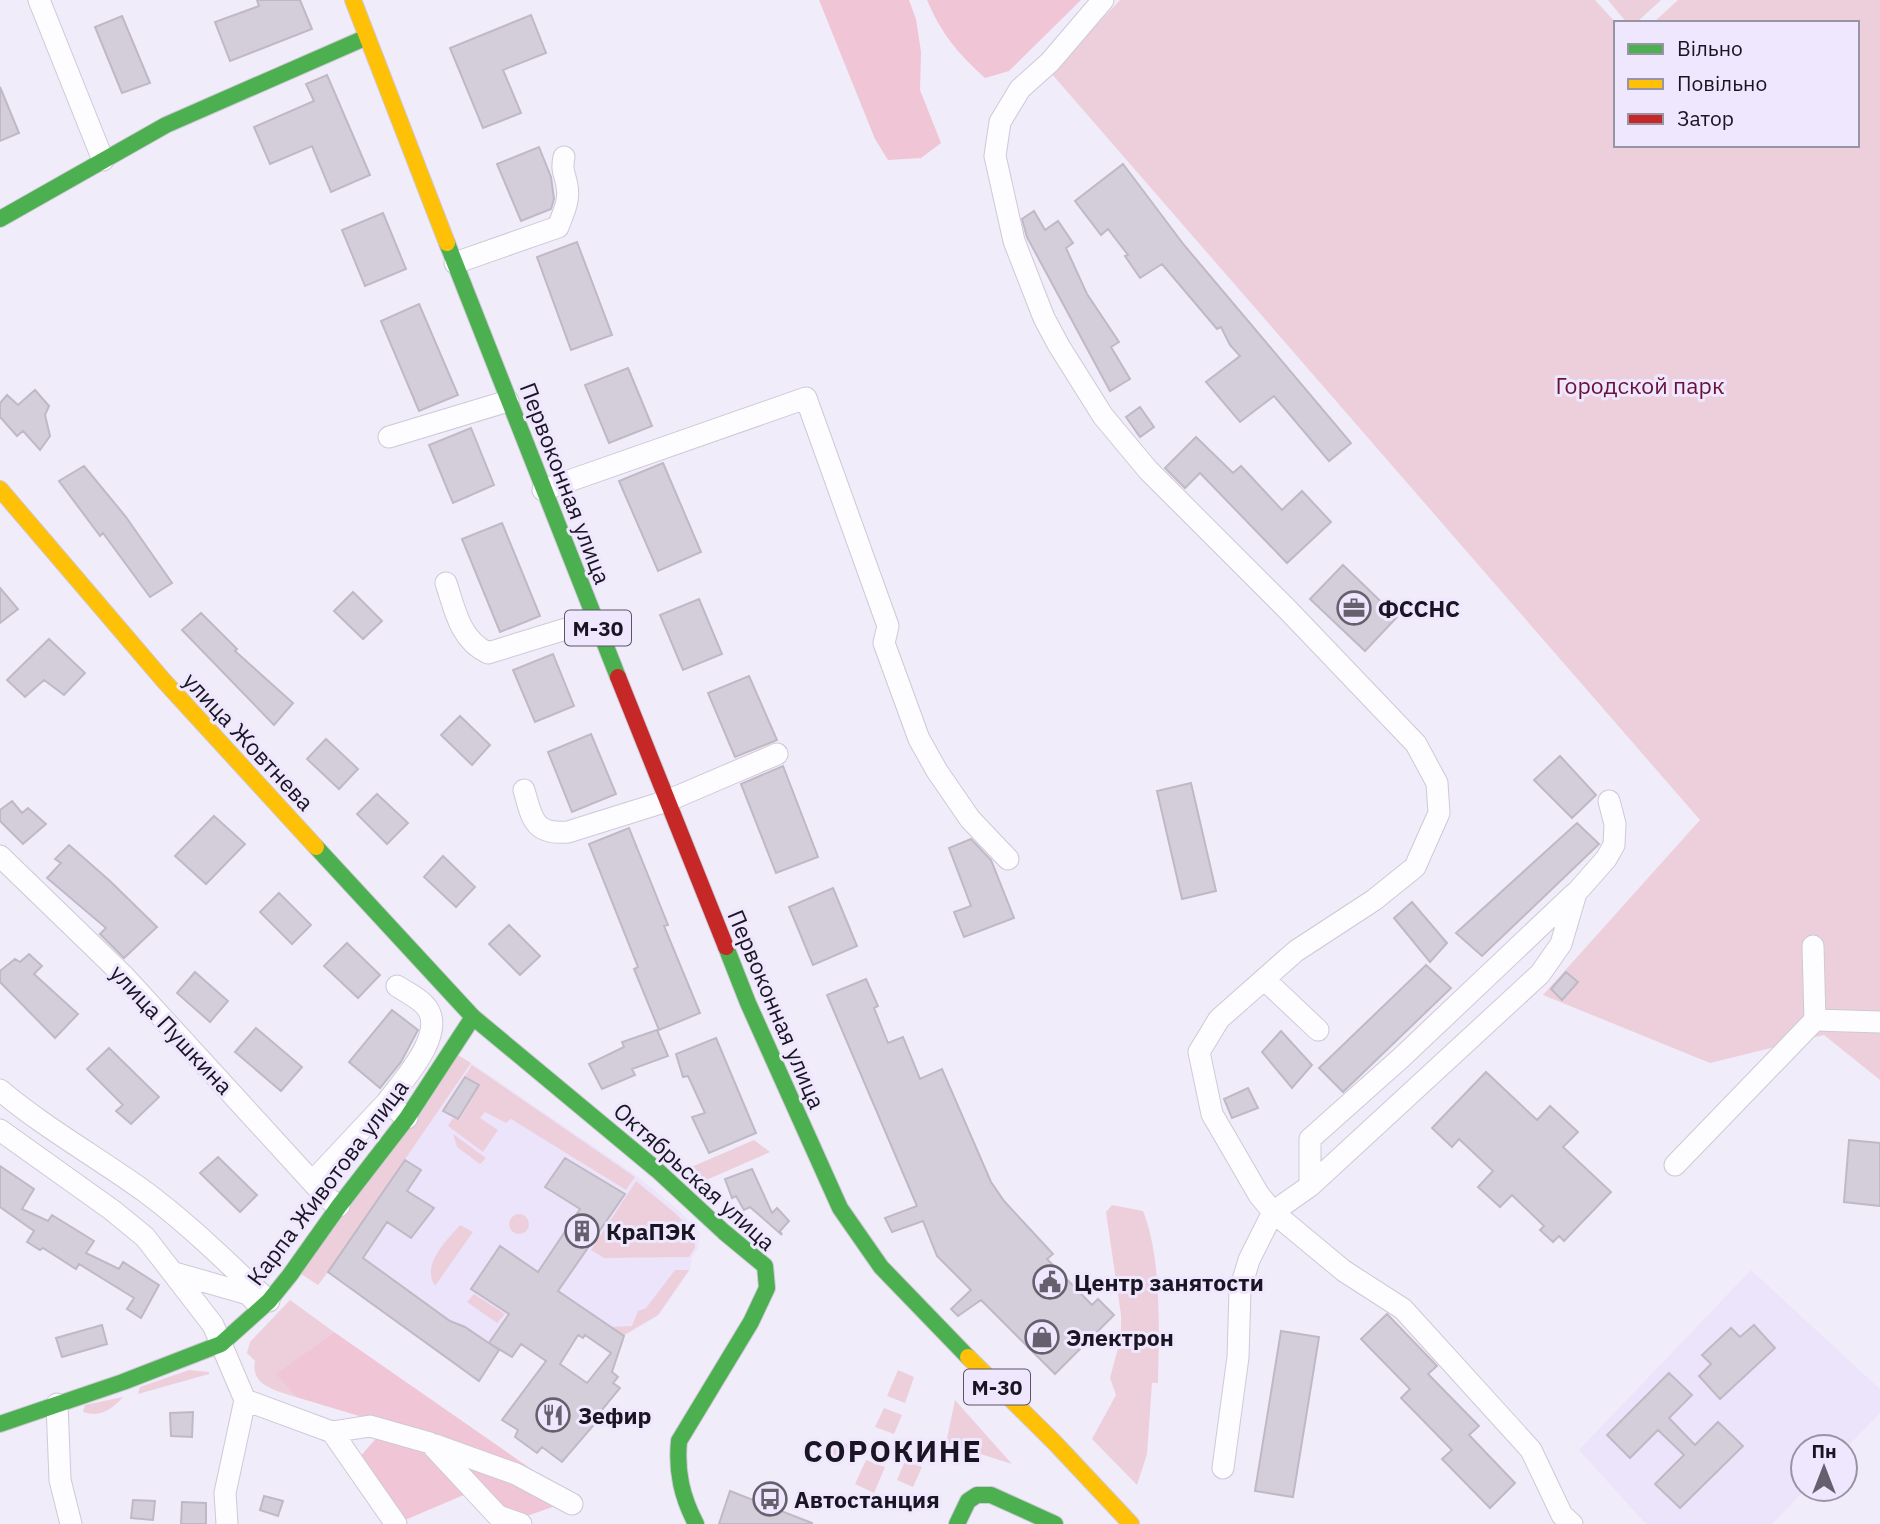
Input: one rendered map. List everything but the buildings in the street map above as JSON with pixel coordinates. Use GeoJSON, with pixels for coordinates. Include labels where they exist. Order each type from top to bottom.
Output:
{"type":"FeatureCollection","features":[{"type":"Feature","properties":{"kind":"main road","name":"Первоконная улица"},"geometry":{"type":"LineString","coordinates":[[353,0],[543,491],[748,1003],[823,1175],[865,1247],[912,1301],[1132,1524]]}},
{"type":"Feature","properties":{"kind":"main road"},"geometry":{"type":"LineString","coordinates":[[0,219],[166,125],[368,37]]}},
{"type":"Feature","properties":{"kind":"main road","name":"улица Жовтнева"},"geometry":{"type":"LineString","coordinates":[[0,489],[164,681],[473,1017]]}},
{"type":"Feature","properties":{"kind":"main road","name":"Карпа Животова улица"},"geometry":{"type":"LineString","coordinates":[[0,1424],[123,1382],[222,1343],[265,1304],[407,1118],[473,1017]]}},
{"type":"Feature","properties":{"kind":"main road","name":"Октябрьская улица"},"geometry":{"type":"LineString","coordinates":[[473,1017],[657,1170],[765,1266],[767,1288],[751,1322],[679,1441],[677,1475],[686,1505],[696,1524]]}},
{"type":"Feature","properties":{"kind":"main road"},"geometry":{"type":"LineString","coordinates":[[957,1524],[966,1503],[972,1496],[980,1493],[991,1494],[1055,1524]]}},
{"type":"Feature","properties":{"kind":"street"},"geometry":{"type":"LineString","coordinates":[[39,0],[103,160]]}},
{"type":"Feature","properties":{"kind":"street"},"geometry":{"type":"LineString","coordinates":[[1103,0],[1049,62],[1020,89],[1000,122],[995,156],[1014,241],[1044,318],[1103,416],[1148,470],[1287,609],[1416,744],[1437,783],[1439,813],[1415,867],[1374,900],[1296,951],[1220,1019],[1199,1052],[1212,1114],[1259,1195],[1273,1212],[1344,1271],[1403,1310],[1531,1450],[1562,1521]]}},
{"type":"Feature","properties":{"kind":"street"},"geometry":{"type":"LineString","coordinates":[[455,263],[558,227],[566,206],[568,187],[561,170],[564,157]]}},
{"type":"Feature","properties":{"kind":"street"},"geometry":{"type":"LineString","coordinates":[[543,491],[806,398],[888,626],[884,643],[919,739],[937,771],[970,818],[1008,859]]}},
{"type":"Feature","properties":{"kind":"street"},"geometry":{"type":"LineString","coordinates":[[388,437],[509,401]]}},
{"type":"Feature","properties":{"kind":"street"},"geometry":{"type":"LineString","coordinates":[[446,583],[460,626],[476,647],[488,653],[595,620]]}},
{"type":"Feature","properties":{"kind":"street"},"geometry":{"type":"LineString","coordinates":[[524,790],[531,815],[539,828],[554,833],[568,832],[667,801],[777,754]]}},
{"type":"Feature","properties":{"kind":"street"},"geometry":{"type":"LineString","coordinates":[[1310,1186],[1310,1139],[1402,1057],[1576,893],[1606,859],[1614,845],[1615,824],[1609,801]]}},
{"type":"Feature","properties":{"kind":"street","name":"улица Пушкина"},"geometry":{"type":"LineString","coordinates":[[0,856],[124,976],[326,1198],[338,1206]]}},
{"type":"Feature","properties":{"kind":"street"},"geometry":{"type":"LineString","coordinates":[[1223,1468],[1238,1357],[1240,1290],[1249,1261],[1273,1212],[1310,1186],[1540,974],[1561,944],[1576,893]]}},
{"type":"Feature","properties":{"kind":"street"},"geometry":{"type":"LineString","coordinates":[[1675,1165],[1815,1020],[1813,947]]}},
{"type":"Feature","properties":{"kind":"street"},"geometry":{"type":"LineString","coordinates":[[1265,980],[1318,1030]]}},
{"type":"Feature","properties":{"kind":"street"},"geometry":{"type":"LineString","coordinates":[[313,1181],[387,1102],[430,1040],[434,1022],[426,1007],[397,986]]}},
{"type":"Feature","properties":{"kind":"street"},"geometry":{"type":"LineString","coordinates":[[1815,1020],[1880,1022]]}},
{"type":"Feature","properties":{"kind":"street"},"geometry":{"type":"LineString","coordinates":[[0,1090],[101,1164],[144,1191],[189,1226],[265,1304]]}},
{"type":"Feature","properties":{"kind":"street"},"geometry":{"type":"LineString","coordinates":[[387,1102],[407,1118]]}},
{"type":"Feature","properties":{"kind":"street"},"geometry":{"type":"LineString","coordinates":[[0,1129],[137,1230],[175,1273],[213,1325],[245,1400],[225,1493],[227,1524]]}},
{"type":"Feature","properties":{"kind":"street"},"geometry":{"type":"LineString","coordinates":[[175,1273],[248,1294],[265,1304]]}},
{"type":"Feature","properties":{"kind":"street"},"geometry":{"type":"LineString","coordinates":[[245,1400],[332,1432],[370,1426],[430,1443],[516,1474],[572,1504]]}},
{"type":"Feature","properties":{"kind":"street"},"geometry":{"type":"LineString","coordinates":[[57,1404],[60,1480],[71,1524]]}},
{"type":"Feature","properties":{"kind":"street"},"geometry":{"type":"LineString","coordinates":[[332,1432],[396,1524]]}},
{"type":"Feature","properties":{"kind":"street"},"geometry":{"type":"LineString","coordinates":[[430,1443],[501,1520],[521,1524]]}},
{"type":"Feature","properties":{"kind":"shaded area"},"geometry":{"type":"Polygon","coordinates":[[[819,0],[909,0],[916,19],[921,52],[920,90],[941,143],[921,158],[888,160],[875,139],[819,0]]]}},
{"type":"Feature","properties":{"kind":"shaded area"},"geometry":{"type":"Polygon","coordinates":[[[927,0],[1081,0],[1009,71],[985,78],[951,42],[927,0]]]}},
{"type":"Feature","properties":{"kind":"shaded area"},"geometry":{"type":"Polygon","coordinates":[[[471,1063],[637,1176],[678,1210],[700,1233],[690,1270],[659,1315],[624,1336],[558,1291],[512,1357],[499,1351],[479,1381],[328,1272],[471,1063]]]}},
{"type":"Feature","properties":{"kind":"shaded area"},"geometry":{"type":"Polygon","coordinates":[[[1751,1270],[1880,1389],[1880,1413],[1859,1435],[1789,1433],[1789,1503],[1792,1503],[1772,1524],[1646,1524],[1579,1450],[1751,1270]]]}},
{"type":"Feature","properties":{"kind":"shaded area"},"geometry":{"type":"Polygon","coordinates":[[[334,1332],[567,1494],[432,1438],[296,1397],[276,1374],[334,1332]]]}},
{"type":"Feature","properties":{"kind":"shaded area"},"geometry":{"type":"Polygon","coordinates":[[[378,1436],[421,1446],[466,1494],[405,1520],[359,1458],[378,1436]]]}},
{"type":"Feature","properties":{"kind":"shaded area"},"geometry":{"type":"Polygon","coordinates":[[[445,1453],[564,1503],[524,1517],[501,1511],[445,1453]]]}},
{"type":"Feature","properties":{"kind":"green space","name":"Городской парк"},"geometry":{"type":"Polygon","coordinates":[[[1120,0],[1595,0],[1614,21],[1614,147],[1859,147],[1859,21],[1655,21],[1678,0],[1880,0],[1880,1080],[1824,1035],[1710,1063],[1543,995],[1700,820],[1051,73],[1120,0]]]}},
{"type":"Feature","properties":{"kind":"green space"},"geometry":{"type":"Polygon","coordinates":[[[1608,0],[1661,0],[1638,21],[1625,21],[1608,0]]]}},
{"type":"Feature","properties":{"kind":"green space"},"geometry":{"type":"Polygon","coordinates":[[[458,1055],[471,1063],[328,1272],[318,1285],[301,1274],[458,1055]]]}},
{"type":"Feature","properties":{"kind":"green space"},"geometry":{"type":"Polygon","coordinates":[[[472,1065],[635,1177],[626,1190],[511,1119],[506,1123],[485,1112],[480,1118],[498,1130],[483,1152],[448,1126],[453,1118],[459,1120],[480,1085],[465,1076],[472,1065]]]}},
{"type":"Feature","properties":{"kind":"green space"},"geometry":{"type":"Polygon","coordinates":[[[453,1134],[486,1158],[480,1164],[457,1147],[453,1134]]]}},
{"type":"Feature","properties":{"kind":"green space"},"geometry":{"type":"Polygon","coordinates":[[[754,1140],[770,1152],[704,1181],[689,1168],[754,1140]]]}},
{"type":"Feature","properties":{"kind":"green space"},"geometry":{"type":"Polygon","coordinates":[[[636,1181],[675,1213],[695,1234],[695,1248],[689,1257],[604,1258],[591,1250],[636,1181]]]}},
{"type":"Feature","properties":{"kind":"green space"},"geometry":{"type":"Polygon","coordinates":[[[1112,1205],[1143,1211],[1154,1251],[1156,1273],[1159,1319],[1158,1383],[1152,1383],[1147,1454],[1137,1485],[1092,1439],[1116,1395],[1110,1378],[1121,1337],[1121,1315],[1106,1212],[1112,1205]]]}},
{"type":"Feature","properties":{"kind":"green space"},"geometry":{"type":"Polygon","coordinates":[[[519,1214],[526,1217],[529,1224],[526,1231],[519,1234],[512,1231],[509,1224],[512,1217],[519,1214]]]}},
{"type":"Feature","properties":{"kind":"green space"},"geometry":{"type":"Polygon","coordinates":[[[460,1225],[473,1232],[435,1286],[431,1278],[433,1262],[442,1246],[460,1225]]]}},
{"type":"Feature","properties":{"kind":"green space"},"geometry":{"type":"Polygon","coordinates":[[[675,1270],[689,1270],[658,1315],[624,1335],[612,1327],[632,1326],[638,1311],[646,1308],[675,1270]]]}},
{"type":"Feature","properties":{"kind":"green space"},"geometry":{"type":"Polygon","coordinates":[[[474,1294],[505,1314],[497,1323],[467,1302],[474,1294]]]}},
{"type":"Feature","properties":{"kind":"green space"},"geometry":{"type":"Polygon","coordinates":[[[290,1300],[334,1332],[277,1374],[296,1397],[273,1390],[261,1382],[255,1369],[255,1361],[247,1353],[250,1342],[290,1300]]]}},
{"type":"Feature","properties":{"kind":"green space"},"geometry":{"type":"Polygon","coordinates":[[[189,1370],[209,1374],[138,1394],[140,1387],[189,1370]]]}},
{"type":"Feature","properties":{"kind":"green space"},"geometry":{"type":"Polygon","coordinates":[[[898,1370],[914,1377],[905,1403],[887,1396],[898,1370]]]}},
{"type":"Feature","properties":{"kind":"green space"},"geometry":{"type":"Polygon","coordinates":[[[123,1397],[101,1413],[83,1412],[85,1405],[123,1397]]]}},
{"type":"Feature","properties":{"kind":"green space"},"geometry":{"type":"Polygon","coordinates":[[[955,1400],[1012,1464],[946,1443],[955,1400]]]}},
{"type":"Feature","properties":{"kind":"green space"},"geometry":{"type":"Polygon","coordinates":[[[884,1408],[902,1415],[894,1434],[875,1427],[884,1408]]]}},
{"type":"Feature","properties":{"kind":"green space"},"geometry":{"type":"Polygon","coordinates":[[[836,1439],[851,1446],[842,1463],[826,1457],[836,1439]]]}},
{"type":"Feature","properties":{"kind":"green space"},"geometry":{"type":"Polygon","coordinates":[[[866,1460],[885,1467],[874,1493],[855,1484],[866,1460]]]}},
{"type":"Feature","properties":{"kind":"green space"},"geometry":{"type":"Polygon","coordinates":[[[905,1461],[922,1467],[913,1487],[897,1480],[905,1461]]]}},
{"type":"Feature","properties":{"kind":"traffic: fast"},"geometry":{"type":"LineString","coordinates":[[0,219],[166,125],[367,37]]}},
{"type":"Feature","properties":{"kind":"traffic: fast"},"geometry":{"type":"LineString","coordinates":[[447,243],[618,677]]}},
{"type":"Feature","properties":{"kind":"traffic: fast"},"geometry":{"type":"LineString","coordinates":[[316,847],[473,1017],[657,1170],[765,1266],[767,1288],[751,1322],[679,1441],[681,1484],[696,1524]]}},
{"type":"Feature","properties":{"kind":"traffic: fast"},"geometry":{"type":"LineString","coordinates":[[726,947],[748,1003],[840,1208],[881,1267],[968,1357]]}},
{"type":"Feature","properties":{"kind":"traffic: fast"},"geometry":{"type":"LineString","coordinates":[[0,1424],[123,1382],[221,1344],[269,1301],[290,1275],[407,1118],[473,1017]]}},
{"type":"Feature","properties":{"kind":"traffic: fast"},"geometry":{"type":"LineString","coordinates":[[957,1524],[968,1501],[977,1495],[991,1495],[1055,1524]]}},
{"type":"Feature","properties":{"kind":"traffic: slow"},"geometry":{"type":"LineString","coordinates":[[353,0],[447,243]]}},
{"type":"Feature","properties":{"kind":"traffic: slow"},"geometry":{"type":"LineString","coordinates":[[0,489],[164,681],[316,847]]}},
{"type":"Feature","properties":{"kind":"traffic: slow"},"geometry":{"type":"LineString","coordinates":[[968,1357],[1055,1443],[1131,1524]]}},
{"type":"Feature","properties":{"kind":"traffic: jam"},"geometry":{"type":"LineString","coordinates":[[618,677],[726,947]]}},
{"type":"Feature","properties":{"kind":"place","name":"ФССНС"},"geometry":{"type":"Point","coordinates":[1354,608]}},
{"type":"Feature","properties":{"kind":"place","name":"КраПЭК"},"geometry":{"type":"Point","coordinates":[582,1231]}},
{"type":"Feature","properties":{"kind":"place","name":"Центр занятости"},"geometry":{"type":"Point","coordinates":[1050,1282]}},
{"type":"Feature","properties":{"kind":"place","name":"Электрон"},"geometry":{"type":"Point","coordinates":[1042,1337]}},
{"type":"Feature","properties":{"kind":"place","name":"Зефир"},"geometry":{"type":"Point","coordinates":[553,1415]}},
{"type":"Feature","properties":{"kind":"place","name":"Автостанция"},"geometry":{"type":"Point","coordinates":[770,1499]}},
{"type":"Feature","properties":{"kind":"district","name":"СОРОКИНЕ"},"geometry":{"type":"Point","coordinates":[893,1450]}}]}
